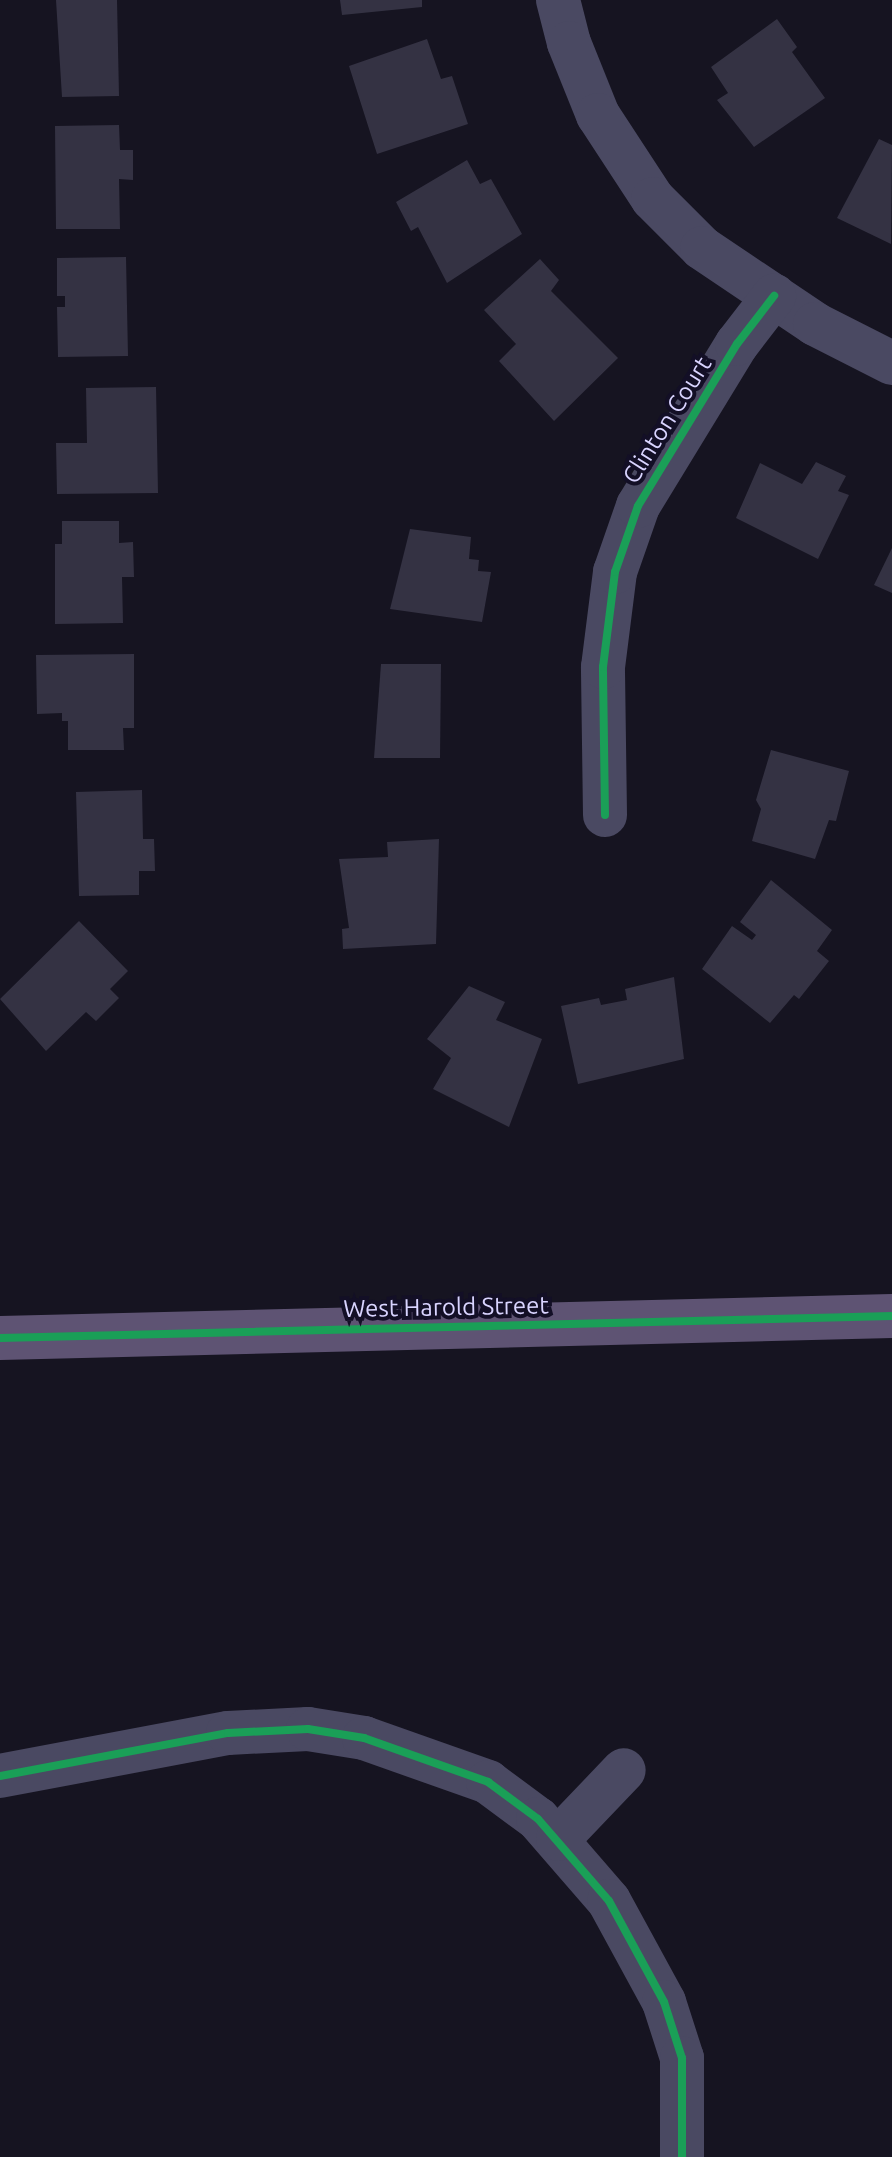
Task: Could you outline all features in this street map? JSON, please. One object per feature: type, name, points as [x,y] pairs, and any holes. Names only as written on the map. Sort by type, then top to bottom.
[{"type":"main road","name":"West Harold Street","points":[[0,1338],[892,1316]]},
{"type":"street","points":[[558,0],[569,43],[598,115],[653,199],[702,248],[815,324],[892,363]]},
{"type":"street","name":"Clinton Court","points":[[605,815],[603,667],[615,572],[638,506],[737,344],[774,296]]},
{"type":"street","points":[[0,1776],[228,1733],[308,1729],[364,1738],[488,1782],[558,1839],[609,1901],[664,2002],[682,2058],[682,2157]]},
{"type":"street","points":[[558,1839],[624,1770]]},
{"type":"building","points":[[56,0],[117,0],[119,96],[62,97]]},
{"type":"building","points":[[340,0],[422,0],[422,7],[342,15]]},
{"type":"building","points":[[777,19],[797,47],[792,52],[825,98],[754,147],[717,100],[728,93],[711,67]]},
{"type":"building","points":[[427,39],[441,79],[452,76],[468,124],[377,154],[349,66]]},
{"type":"building","points":[[119,125],[120,150],[133,150],[133,180],[119,179],[120,229],[56,229],[55,126]]},
{"type":"building","points":[[879,139],[892,145],[891,244],[837,218]]},
{"type":"building","points":[[467,160],[480,184],[491,179],[522,234],[447,283],[418,227],[411,231],[396,202]]},
{"type":"building","points":[[126,257],[128,356],[58,357],[57,307],[65,307],[65,296],[57,296],[57,258]]},
{"type":"building","points":[[540,259],[559,280],[551,291],[618,358],[554,421],[499,361],[516,344],[484,310]]},
{"type":"building","points":[[156,387],[158,493],[57,494],[56,443],[87,443],[86,388]]},
{"type":"building","points":[[816,462],[846,476],[838,491],[849,495],[818,559],[736,518],[760,463],[802,484]]},
{"type":"building","points":[[62,521],[119,521],[119,543],[133,542],[134,577],[122,577],[123,623],[55,624],[55,544],[62,544]]},
{"type":"building","points":[[410,529],[471,537],[469,559],[479,560],[478,571],[491,572],[482,622],[390,609]]},
{"type":"building","points":[[892,548],[892,593],[874,585]]},
{"type":"building","points":[[134,654],[134,728],[123,728],[124,750],[68,750],[68,721],[62,721],[62,713],[37,714],[36,655]]},
{"type":"building","points":[[381,664],[441,664],[440,758],[374,758]]},
{"type":"building","points":[[771,750],[849,771],[836,821],[829,820],[815,859],[752,841],[761,809],[756,800]]},
{"type":"building","points":[[142,790],[143,839],[154,839],[155,871],[139,871],[139,895],[79,896],[76,792]]},
{"type":"building","points":[[439,839],[436,944],[343,949],[342,929],[349,928],[339,859],[388,857],[387,842]]},
{"type":"building","points":[[771,880],[832,930],[817,951],[829,961],[799,999],[794,995],[770,1023],[702,969],[732,926],[752,940],[756,935],[740,922]]},
{"type":"building","points":[[79,921],[128,971],[110,989],[119,998],[96,1021],[86,1012],[46,1051],[0,999]]},
{"type":"building","points":[[674,977],[684,1059],[578,1084],[561,1006],[599,998],[601,1005],[627,1000],[625,989]]},
{"type":"building","points":[[469,986],[505,1002],[496,1020],[542,1039],[509,1127],[433,1089],[451,1058],[427,1039]]},
{"type":"cycle path","points":[[605,815],[603,667],[615,572],[638,506],[737,344],[774,296]]},
{"type":"cycle path","points":[[0,1338],[892,1316]]},
{"type":"cycle path","points":[[0,1776],[228,1733],[308,1729],[364,1738],[488,1782],[538,1819],[609,1901],[664,2002],[682,2058],[682,2157]]}]
